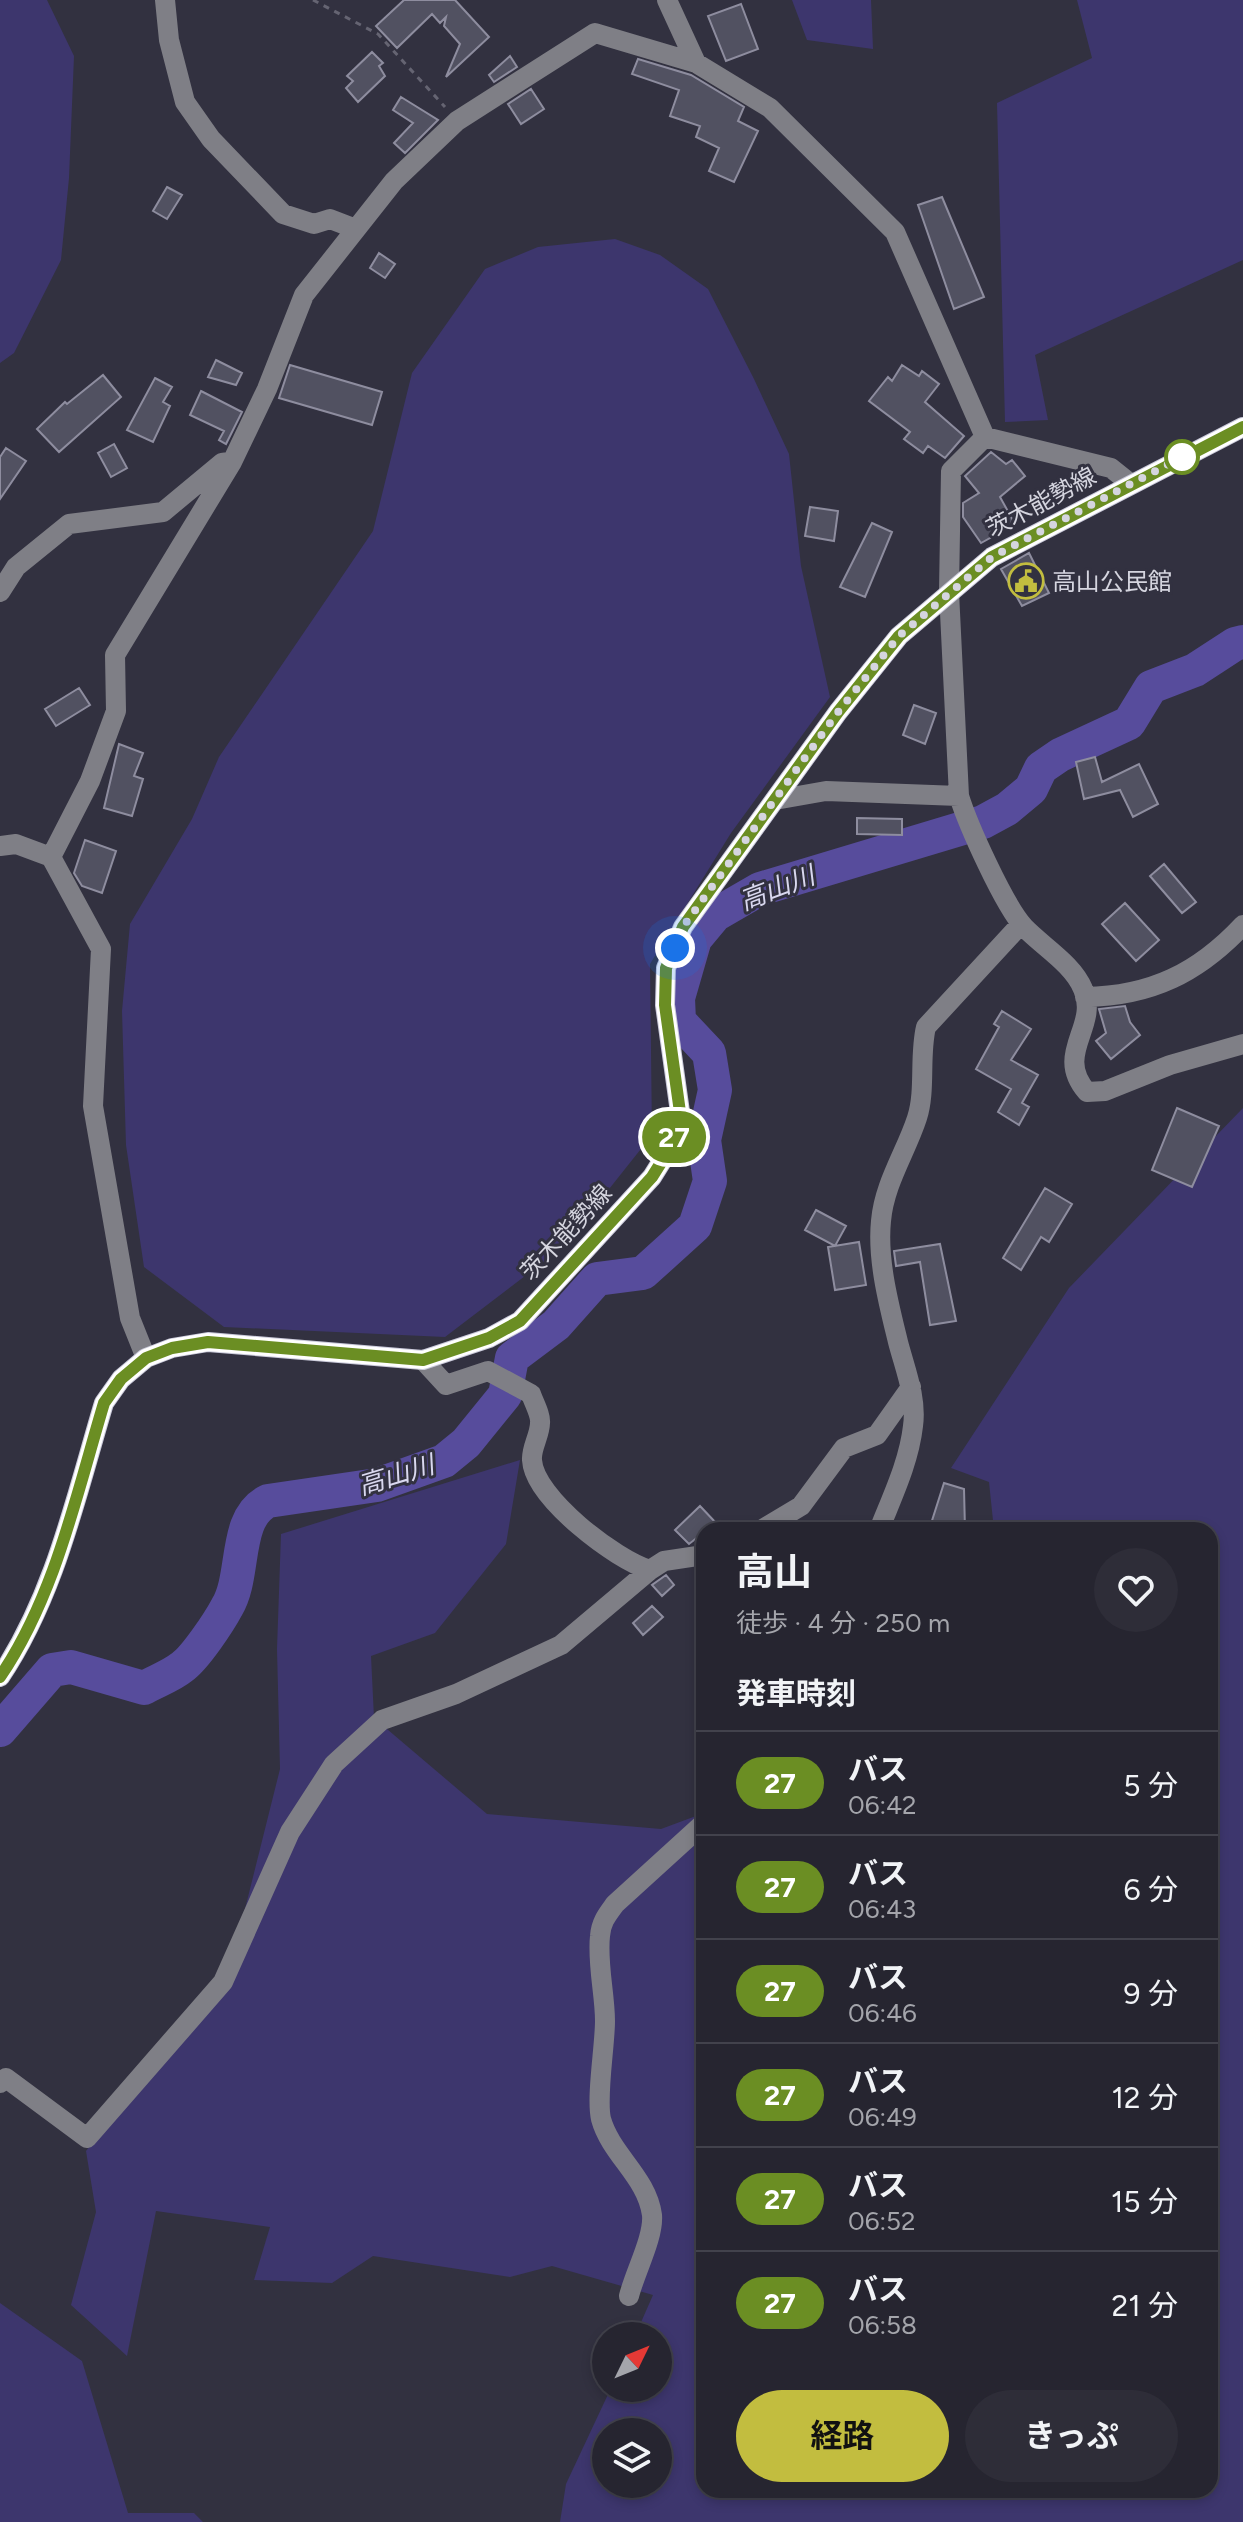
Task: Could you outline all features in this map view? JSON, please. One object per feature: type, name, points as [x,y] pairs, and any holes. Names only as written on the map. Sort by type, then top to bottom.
[{"type":"main road","name":"茨木能勢線","points":[[0,1677],[15,1654],[49,1584],[104,1403],[121,1379],[146,1358],[172,1348],[208,1342],[423,1360],[489,1338],[520,1321],[652,1177],[672,1145],[680,1112],[665,1005],[666,968],[683,927],[838,712],[899,636],[992,557],[1243,427]]},
{"type":"street","points":[[165,0],[169,40],[185,102],[211,139],[283,214],[314,224],[330,219],[356,229]]},
{"type":"street","points":[[667,0],[696,63]]},
{"type":"street","points":[[51,857],[90,781],[116,711],[115,655],[232,462],[267,389],[304,295],[394,181],[457,121],[595,33],[696,63],[770,108],[895,232],[985,437]]},
{"type":"street","points":[[985,437],[1111,468],[1131,484]]},
{"type":"street","points":[[985,437],[951,471],[949,592],[959,796],[968,824],[1021,924],[1065,965],[1083,988],[1087,1008],[1072,1062],[1076,1079],[1087,1092],[1105,1091],[1170,1065],[1243,1044]]},
{"type":"street","points":[[0,592],[16,567],[69,524],[163,512],[222,463],[232,462]]},
{"type":"street","points":[[775,800],[826,791],[959,796]]},
{"type":"street","points":[[0,846],[16,844],[51,857],[101,949],[93,1106],[130,1318],[146,1358]]},
{"type":"street","points":[[882,1522],[901,1473],[914,1425],[911,1387],[882,1256],[881,1221],[892,1177],[918,1115],[921,1049],[926,1027],[1021,924]]},
{"type":"street","points":[[1085,997],[1124,996],[1180,974],[1214,956],[1243,925]]},
{"type":"street","points":[[423,1360],[446,1385],[488,1371],[531,1394],[541,1421],[532,1460],[543,1490],[601,1544],[631,1564],[650,1570]]},
{"type":"street","points":[[774,1522],[801,1506],[844,1448],[877,1435],[911,1387]]},
{"type":"street","points":[[0,2083],[6,2078],[87,2138],[223,1982],[290,1832],[334,1764],[382,1720],[456,1694],[561,1645],[650,1570],[664,1561],[696,1556]]},
{"type":"street","points":[[629,2296],[636,2267],[651,2238],[652,2216],[643,2186],[622,2157],[601,2118],[605,2020],[600,1938],[604,1918],[615,1904],[696,1830]]},
{"type":"path","points":[[313,0],[378,34],[457,121]]},
{"type":"shaded area","points":[[0,0],[47,0],[74,56],[69,178],[61,260],[14,353],[0,363]]},
{"type":"shaded area","points":[[792,0],[871,0],[873,49],[807,40]]},
{"type":"shaded area","points":[[1077,0],[1243,0],[1243,260],[1035,355],[1048,420],[1005,422],[997,103],[1092,58]]},
{"type":"shaded area","points":[[615,239],[660,255],[708,289],[754,379],[789,454],[801,566],[830,697],[731,833],[650,964],[652,1135],[563,1247],[445,1337],[224,1327],[144,1267],[126,1145],[122,1011],[130,924],[192,819],[219,757],[373,531],[412,373],[485,269],[538,247]]},
{"type":"shaded area","points":[[1243,1108],[1243,2522],[560,2522],[566,2484],[592,2429],[592,2498],[672,2498],[672,2418],[597,2418],[604,2402],[672,2402],[672,2322],[641,2322],[653,2295],[552,2266],[510,2277],[373,2256],[332,2283],[254,2280],[270,2227],[156,2211],[127,2356],[71,2305],[96,2212],[86,2151],[231,1965],[280,1769],[277,1649],[281,1534],[520,1460],[506,1544],[435,1633],[371,1656],[374,1718],[487,1814],[661,1829],[696,1816],[696,2498],[1218,2498],[1218,1522],[993,1522],[989,1482],[951,1468],[1069,1288]]},
{"type":"shaded area","points":[[0,2303],[82,2361],[128,2513],[194,2513],[203,2522],[0,2522]]},
{"type":"building","points":[[404,0],[455,0],[489,37],[446,77],[460,44],[444,26],[446,17],[440,23],[432,14],[397,48],[376,26]]},
{"type":"building","points":[[741,4],[758,49],[726,61],[708,16]]},
{"type":"building","points":[[372,52],[383,63],[379,66],[385,76],[358,102],[346,88],[353,81],[347,76]]},
{"type":"building","points":[[510,56],[517,67],[494,82],[489,75]]},
{"type":"building","points":[[638,59],[691,75],[744,107],[738,121],[758,131],[734,182],[709,171],[719,148],[696,137],[700,126],[670,116],[679,90],[632,74]]},
{"type":"building","points":[[531,89],[544,109],[521,124],[508,104]]},
{"type":"building","points":[[401,97],[438,120],[405,153],[394,143],[413,123],[393,110]]},
{"type":"building","points":[[167,187],[182,195],[167,219],[153,211]]},
{"type":"building","points":[[942,197],[984,297],[954,309],[918,205]]},
{"type":"building","points":[[379,253],[395,264],[385,278],[370,268]]},
{"type":"building","points":[[216,360],[242,373],[236,385],[208,377]]},
{"type":"building","points":[[290,365],[382,392],[372,425],[279,398]]},
{"type":"building","points":[[902,365],[919,376],[922,371],[939,384],[925,402],[964,436],[945,458],[928,446],[923,453],[904,439],[910,432],[869,401],[888,377],[892,381]]},
{"type":"building","points":[[103,375],[121,397],[59,452],[37,429],[65,402],[67,404]]},
{"type":"building","points":[[155,378],[172,387],[163,402],[170,406],[153,442],[127,430]]},
{"type":"building","points":[[201,391],[242,412],[226,444],[219,440],[224,431],[190,415]]},
{"type":"building","points":[[114,444],[127,468],[111,477],[98,453]]},
{"type":"building","points":[[6,448],[26,461],[0,499],[0,457]]},
{"type":"building","points":[[991,452],[1006,464],[1012,460],[1025,476],[1000,497],[1015,524],[981,543],[963,517],[963,503],[979,493],[965,476]]},
{"type":"building","points":[[810,507],[838,511],[834,541],[805,536]]},
{"type":"building","points":[[872,523],[892,532],[865,597],[840,587]]},
{"type":"building","name":"高山公民館","points":[[1029,553],[1049,593],[1022,606],[1001,569]]},
{"type":"building","points":[[79,688],[90,705],[56,726],[45,709]]},
{"type":"building","points":[[914,705],[936,713],[925,744],[903,735]]},
{"type":"building","points":[[119,744],[143,753],[134,776],[143,779],[132,816],[104,808]]},
{"type":"building","points":[[1095,757],[1102,782],[1139,764],[1158,804],[1133,817],[1120,790],[1084,799],[1076,762]]},
{"type":"building","points":[[857,818],[902,819],[902,835],[857,834]]},
{"type":"building","points":[[85,840],[116,851],[102,893],[82,886],[74,873]]},
{"type":"building","points":[[1164,864],[1196,902],[1182,913],[1150,876]]},
{"type":"building","points":[[1125,903],[1159,940],[1136,961],[1102,924]]},
{"type":"building","points":[[1125,1006],[1130,1022],[1140,1035],[1111,1059],[1096,1041],[1106,1033],[1099,1009]]},
{"type":"building","points":[[1002,1011],[1031,1029],[1011,1060],[1038,1075],[1022,1103],[1029,1107],[1019,1125],[998,1112],[1011,1089],[976,1069],[999,1027],[994,1024]]},
{"type":"building","points":[[1177,1108],[1219,1126],[1192,1187],[1152,1170]]},
{"type":"building","points":[[1045,1188],[1072,1204],[1049,1242],[1041,1237],[1021,1270],[1003,1258]]},
{"type":"building","points":[[816,1210],[846,1226],[835,1246],[805,1230]]},
{"type":"building","points":[[859,1242],[866,1285],[835,1290],[828,1247]]},
{"type":"building","points":[[940,1244],[956,1321],[930,1325],[920,1262],[896,1266],[894,1251]]},
{"type":"building","points":[[944,1483],[964,1489],[965,1522],[932,1522]]},
{"type":"building","points":[[700,1506],[715,1522],[696,1522],[696,1539],[689,1544],[675,1530]]},
{"type":"building","points":[[666,1575],[674,1585],[662,1596],[652,1585]]},
{"type":"building","points":[[652,1606],[663,1617],[643,1635],[633,1623]]},
{"type":"waterway","name":"高山川","points":[[0,1730],[52,1670],[71,1667],[144,1688],[178,1670],[200,1648],[227,1607],[233,1594],[245,1534],[257,1509],[268,1501],[377,1485],[444,1461],[466,1443],[505,1395],[512,1358],[556,1325],[597,1279],[643,1273],[695,1226],[710,1181],[704,1140],[715,1090],[709,1053],[679,1021],[678,998],[695,939],[715,915],[760,889],[983,822],[1007,809],[1031,789],[1041,768],[1060,755],[1129,723],[1151,687],[1195,670],[1243,642]]},
{"type":"bus line","name":"27","points":[[0,1677],[15,1654],[49,1584],[104,1403],[121,1379],[146,1358],[172,1348],[208,1342],[423,1360],[489,1338],[520,1321],[652,1177],[672,1145],[680,1112],[665,1005],[666,968],[683,927],[838,712],[899,636],[992,557],[1243,427]]},
{"type":"place","name":"高山公民館","points":[[1026,581]]},
{"type":"route","points":[[675,948],[683,927],[838,712],[899,636],[992,557],[1182,457]]}]
